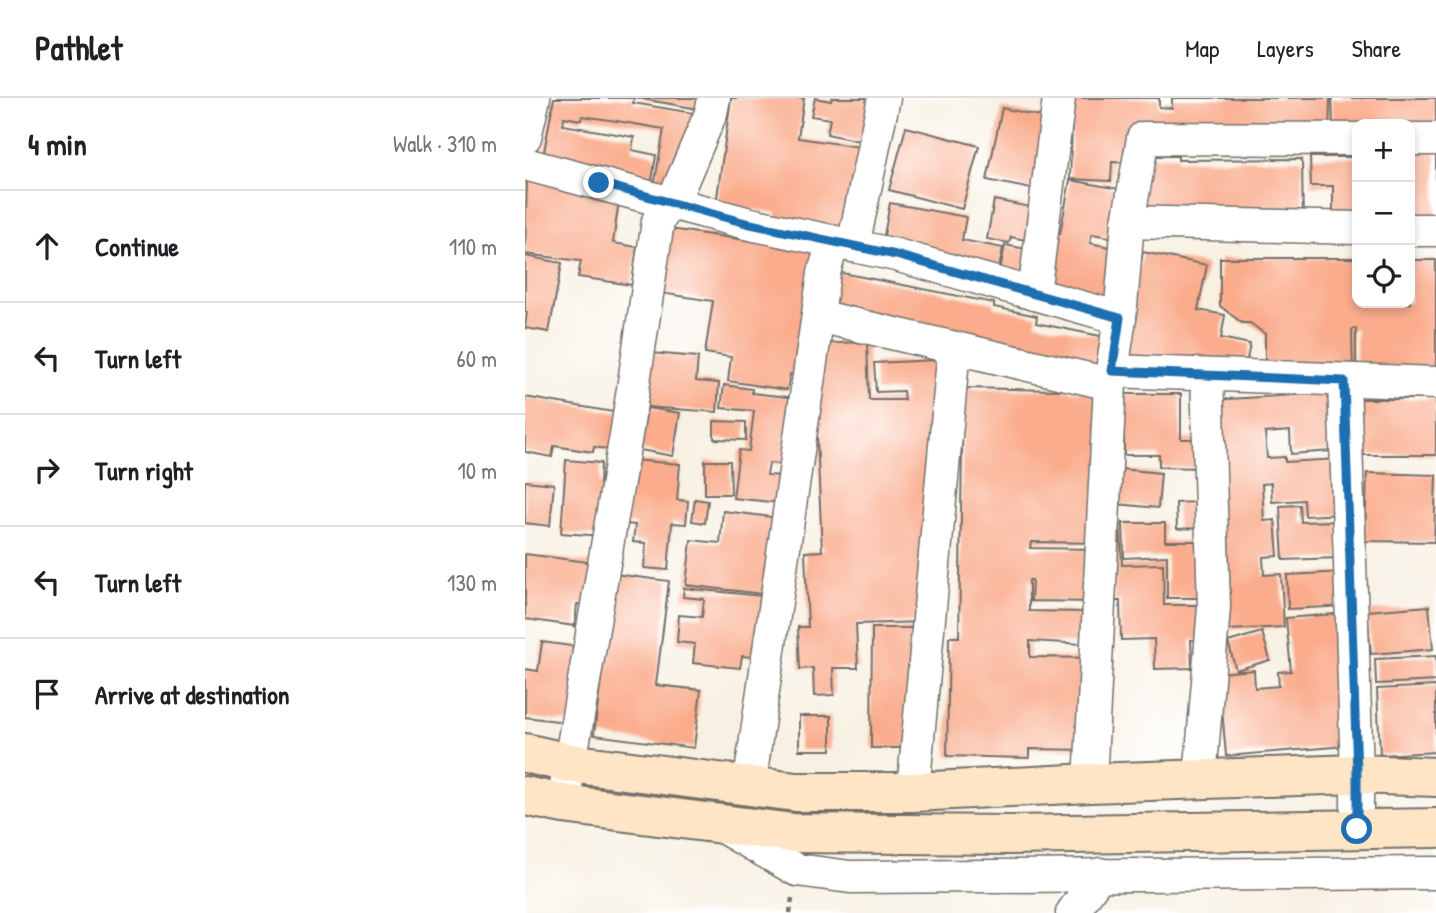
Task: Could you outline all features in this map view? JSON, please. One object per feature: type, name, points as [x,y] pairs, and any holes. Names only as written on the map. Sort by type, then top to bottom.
[{"type":"main road","points":[[525,753],[569,763],[796,792],[913,792],[1357,774],[1436,777]]},
{"type":"main road","points":[[525,796],[563,804],[793,833],[1011,835],[1436,828]]},
{"type":"street","points":[[525,137],[534,98]]},
{"type":"street","points":[[563,804],[627,429],[658,220],[678,190],[711,113],[714,98]]},
{"type":"street","points":[[749,787],[824,273],[843,244],[884,98]]},
{"type":"street","points":[[1034,294],[1059,98]]},
{"type":"street","points":[[1090,783],[1111,377],[1120,318],[1128,222],[1143,138],[1352,139]]},
{"type":"street","points":[[1415,139],[1436,139]]},
{"type":"street","points":[[525,164],[670,204],[896,255],[1120,318]]},
{"type":"street","points":[[1128,222],[1352,228]]},
{"type":"street","points":[[1415,230],[1436,230]]},
{"type":"street","points":[[818,316],[954,348],[1111,377],[1207,375],[1436,383]]},
{"type":"street","points":[[913,792],[954,348]]},
{"type":"street","points":[[1200,779],[1214,607],[1207,375]]},
{"type":"street","points":[[1344,381],[1357,829]]},
{"type":"street","points":[[720,825],[797,870],[850,877],[1436,873]]},
{"type":"street","points":[[1072,913],[1100,874]]},
{"type":"building","points":[[554,98],[634,98],[633,103],[699,114],[685,192],[654,187],[664,129],[617,121],[582,116],[581,120],[564,117],[563,125],[634,137],[632,150],[656,155],[651,187],[541,168]]},
{"type":"building","points":[[637,98],[706,98],[704,110]]},
{"type":"building","points":[[731,98],[804,98],[798,138],[873,149],[857,238],[775,226],[777,213],[716,204]]},
{"type":"building","points":[[815,98],[831,101],[832,98],[884,98],[864,142],[827,134],[830,119],[811,116]]},
{"type":"building","points":[[1073,98],[1159,98],[1159,107],[1172,108],[1172,98],[1330,98],[1329,137],[1137,129],[1136,163],[1112,162],[1111,181],[1070,179]]},
{"type":"building","points":[[1332,98],[1436,98],[1436,137],[1415,126],[1415,119],[1352,119],[1352,125],[1333,129]]},
{"type":"building","points":[[1002,108],[1062,121],[1051,193],[987,180]]},
{"type":"building","points":[[906,127],[979,146],[962,209],[889,190]]},
{"type":"building","points":[[1415,149],[1436,149],[1436,218],[1415,218]]},
{"type":"building","points":[[1143,156],[1178,156],[1178,160],[1302,159],[1303,224],[1143,227]]},
{"type":"building","points":[[1310,157],[1352,157],[1352,228],[1333,228],[1333,186],[1311,186]]},
{"type":"building","points":[[1070,180],[1130,191],[1121,239],[1092,234],[1090,243],[1119,249],[1114,308],[997,285],[1005,245],[1048,253],[1052,232],[1060,234]]},
{"type":"building","points":[[527,181],[620,193],[613,243],[637,247],[632,285],[578,277],[581,261],[525,254]]},
{"type":"building","points":[[994,200],[1050,211],[1044,244],[1011,237],[1009,243],[987,239]]},
{"type":"building","points":[[890,203],[966,217],[962,240],[1003,248],[998,273],[881,252]]},
{"type":"building","points":[[663,228],[814,250],[798,375],[790,374],[787,390],[728,381],[731,357],[705,353],[713,301],[654,292]]},
{"type":"building","points":[[1143,252],[1207,265],[1198,310],[1225,315],[1221,338],[1250,344],[1244,375],[1105,369],[819,312],[827,270],[994,303],[994,307],[1037,316],[1036,323],[1125,341]]},
{"type":"building","points":[[525,256],[562,263],[549,332],[525,328]]},
{"type":"building","points":[[1220,258],[1352,258],[1352,308],[1415,308],[1415,260],[1436,260],[1436,382],[1356,382],[1356,329],[1352,329],[1353,375],[1265,375],[1265,334],[1250,323],[1242,323],[1220,306]]},
{"type":"building","points":[[867,342],[869,400],[904,400],[903,391],[876,392],[874,363],[936,360],[942,528],[922,622],[856,624],[858,668],[833,668],[834,695],[814,696],[813,668],[800,669],[798,627],[808,627],[805,552],[822,551],[813,344]]},
{"type":"building","points":[[651,353],[698,357],[696,381],[719,383],[717,412],[647,407]]},
{"type":"building","points":[[724,385],[752,389],[752,393],[796,398],[788,465],[769,463],[767,475],[784,476],[781,503],[733,498],[739,450],[749,451],[754,411],[721,408]]},
{"type":"building","points":[[963,388],[1105,391],[1102,543],[1031,542],[1030,548],[1099,549],[1098,602],[1031,601],[1032,580],[1029,580],[1029,611],[1084,612],[1083,644],[1030,641],[1030,657],[1093,658],[1091,750],[1029,749],[1029,758],[947,756],[949,637],[959,637]]},
{"type":"building","points":[[1329,393],[1332,451],[1291,454],[1290,431],[1265,433],[1267,458],[1285,457],[1285,462],[1340,459],[1344,514],[1305,516],[1304,500],[1272,502],[1271,483],[1262,484],[1264,521],[1275,520],[1278,556],[1263,557],[1264,575],[1281,574],[1284,627],[1228,630],[1211,400]]},
{"type":"building","points":[[1124,394],[1181,394],[1181,439],[1201,439],[1201,468],[1159,467],[1159,455],[1124,455]]},
{"type":"building","points":[[525,397],[631,415],[625,452],[594,447],[593,452],[554,446],[552,457],[525,452]]},
{"type":"building","points":[[1351,399],[1436,399],[1436,455],[1352,455]]},
{"type":"building","points":[[647,408],[680,413],[673,456],[640,450]]},
{"type":"building","points":[[714,421],[746,422],[746,440],[714,439]]},
{"type":"building","points":[[566,460],[601,463],[600,484],[608,485],[604,536],[561,533]]},
{"type":"building","points":[[631,460],[680,464],[677,500],[688,501],[686,524],[672,523],[668,570],[644,568],[646,543],[633,542],[635,525],[626,524]]},
{"type":"building","points":[[705,461],[730,461],[731,494],[705,494]]},
{"type":"building","points":[[1120,469],[1161,473],[1158,508],[1117,504]]},
{"type":"building","points":[[1367,473],[1436,475],[1434,542],[1365,541]]},
{"type":"building","points":[[525,481],[554,484],[550,526],[525,523]]},
{"type":"building","points":[[695,499],[708,501],[705,523],[692,521]]},
{"type":"building","points":[[1196,502],[1197,528],[1177,529],[1176,503]]},
{"type":"building","points":[[1300,505],[1301,522],[1337,521],[1339,558],[1283,560],[1280,506]]},
{"type":"building","points":[[723,511],[780,518],[772,595],[686,585],[691,540],[720,543]]},
{"type":"building","points":[[1112,520],[1120,520],[1122,565],[1163,564],[1164,605],[1200,605],[1202,640],[1191,640],[1192,668],[1155,669],[1154,639],[1121,640],[1120,601],[1114,601]]},
{"type":"building","points":[[1123,523],[1165,523],[1165,541],[1205,541],[1206,598],[1167,598],[1167,556],[1124,558]]},
{"type":"building","points":[[525,554],[596,563],[591,605],[577,604],[575,626],[525,619]]},
{"type":"building","points":[[1345,572],[1347,606],[1288,609],[1287,575]]},
{"type":"building","points":[[614,574],[669,581],[656,685],[701,690],[694,748],[594,735]]},
{"type":"building","points":[[684,588],[771,597],[765,658],[742,656],[740,668],[693,663],[695,644],[677,642],[679,615],[702,617],[704,599],[683,597]]},
{"type":"building","points":[[1429,606],[1433,649],[1371,654],[1367,611]]},
{"type":"building","points":[[1347,613],[1358,745],[1226,756],[1219,673],[1254,670],[1255,688],[1279,686],[1278,672],[1291,671],[1286,618]]},
{"type":"building","points":[[872,628],[912,628],[911,748],[871,748]]},
{"type":"building","points":[[1262,632],[1270,660],[1236,670],[1228,642]]},
{"type":"building","points":[[542,642],[586,648],[574,723],[525,717],[525,669],[538,671]]},
{"type":"building","points":[[1436,656],[1436,681],[1376,684],[1375,659]]},
{"type":"building","points":[[1436,686],[1436,752],[1380,755],[1377,689]]},
{"type":"building","points":[[799,716],[831,716],[831,750],[799,750]]},
{"type":"route","points":[[599,183],[746,223],[896,255],[1120,318],[1112,371],[1344,381],[1357,829]]}]
